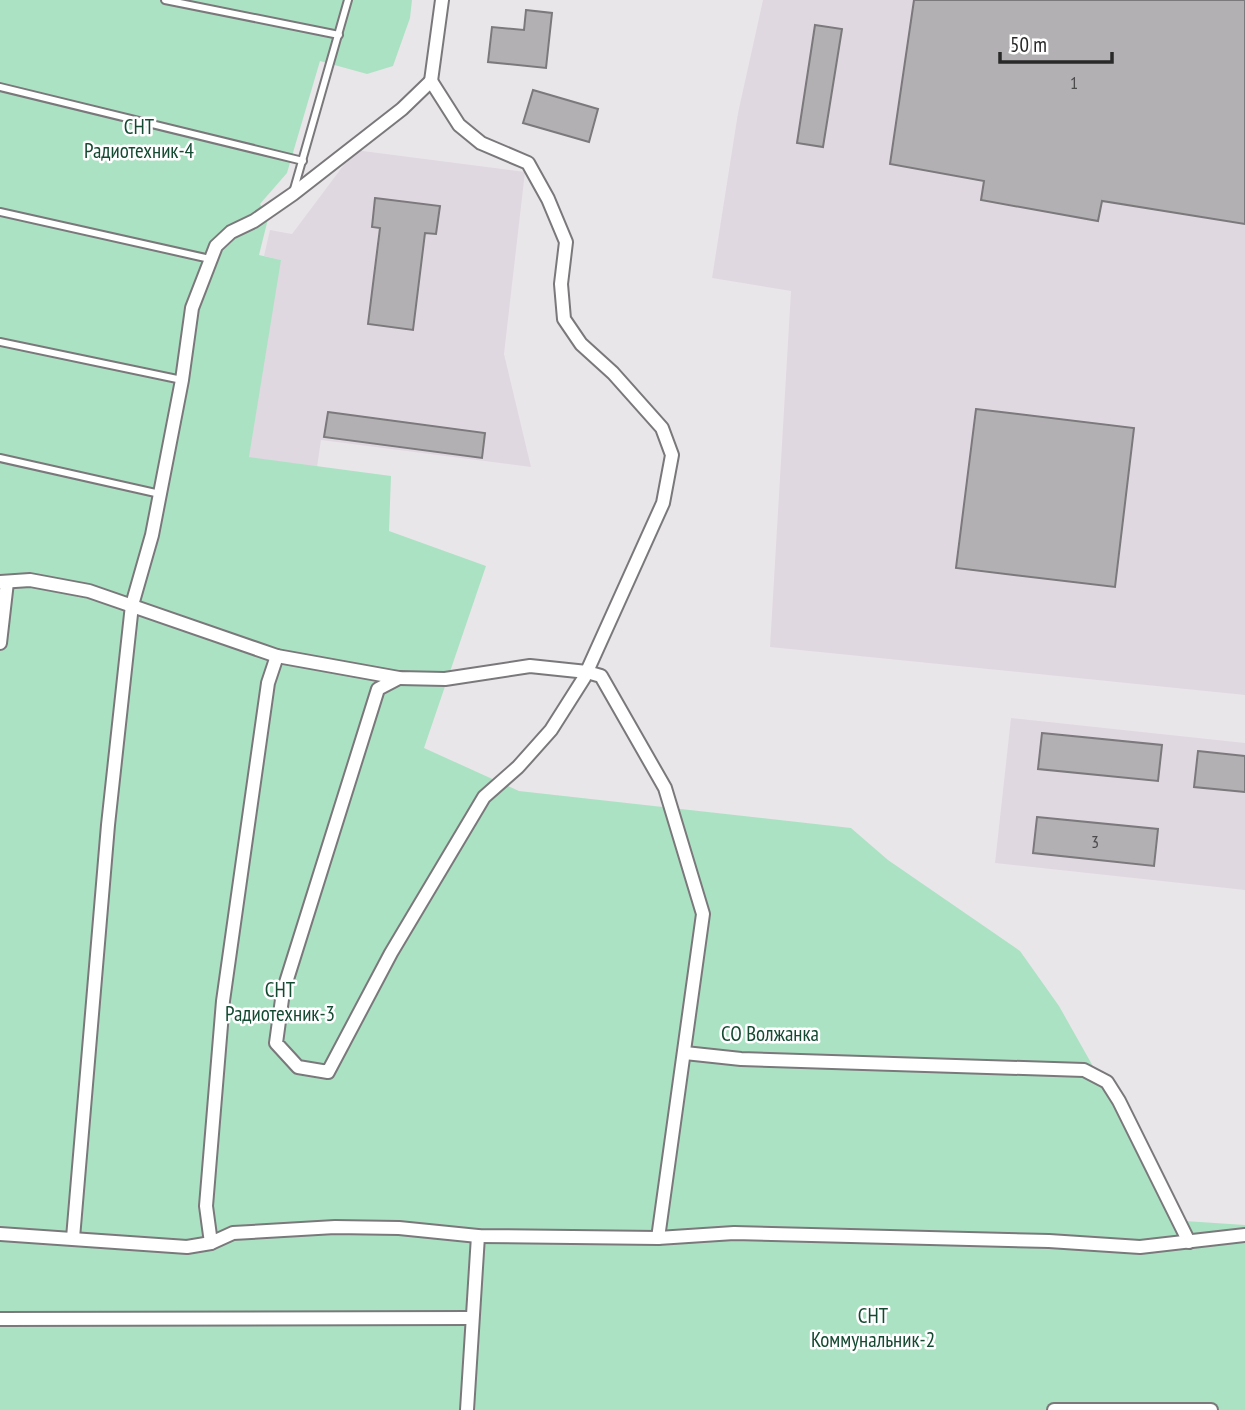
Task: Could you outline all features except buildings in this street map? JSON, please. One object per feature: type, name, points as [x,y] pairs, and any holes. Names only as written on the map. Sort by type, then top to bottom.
[{"type":"street","points":[[73,1238],[107,838],[132,605],[160,494],[182,380],[192,308],[216,246],[231,232],[254,221],[293,194],[402,109],[431,81],[442,0]]},
{"type":"street","points":[[399,678],[378,690],[283,992],[276,1043],[298,1067],[328,1072],[391,953],[484,797],[518,767],[551,730],[587,672],[663,503],[673,455],[662,428],[614,373],[581,344],[564,320],[561,284],[566,242],[548,199],[528,163],[481,143],[459,125],[431,81]]},
{"type":"street","points":[[0,643],[3,582],[30,580],[89,591],[277,656],[399,678],[446,679],[530,666],[587,672],[600,676],[664,788],[703,914],[657,1238]]},
{"type":"street","points":[[211,1243],[206,1206],[223,1001],[268,683],[277,656]]},
{"type":"street","points":[[685,1053],[741,1059],[1084,1070],[1107,1082],[1119,1101],[1189,1242]]},
{"type":"street","points":[[0,1234],[187,1247],[211,1243],[233,1233],[335,1227],[399,1228],[478,1236],[657,1238],[734,1233],[1139,1247],[1245,1235]]},
{"type":"street","points":[[467,1410],[478,1236]]},
{"type":"street","points":[[0,1319],[472,1318]]},
{"type":"street","points":[[1054,1410],[1211,1410]]},
{"type":"lane","points":[[165,0],[339,36]]},
{"type":"lane","points":[[293,194],[348,0]]},
{"type":"lane","points":[[0,87],[303,160]]},
{"type":"lane","points":[[0,212],[211,260]]},
{"type":"lane","points":[[0,342],[182,380]]},
{"type":"lane","points":[[0,458],[160,494]]},
{"type":"shaded area","points":[[763,0],[1245,0],[1245,695],[770,647],[791,291],[712,278],[738,113]]},
{"type":"shaded area","points":[[355,150],[525,172],[504,354],[531,467],[321,440],[310,515],[241,505],[280,260],[264,256],[270,230],[292,234]]},
{"type":"shaded area","points":[[1011,718],[1245,743],[1245,890],[995,863]]},
{"type":"green space","points":[[0,0],[412,0],[410,18],[393,66],[367,74],[320,61],[287,173],[260,204],[268,219],[259,255],[281,260],[249,457],[391,476],[389,531],[486,566],[424,748],[519,791],[851,828],[888,860],[1020,951],[1059,1006],[1134,1139],[1170,1220],[1245,1225],[1245,1410],[0,1410]]},
{"type":"park label","name":"СНТ Радиотехник-4","points":[[139,138]]},
{"type":"park label","name":"СНТ Радиотехник-3","points":[[280,1001]]},
{"type":"park label","name":"СО Волжанка","points":[[770,1033]]},
{"type":"park label","name":"СНТ Коммунальник-2","points":[[873,1327]]}]
